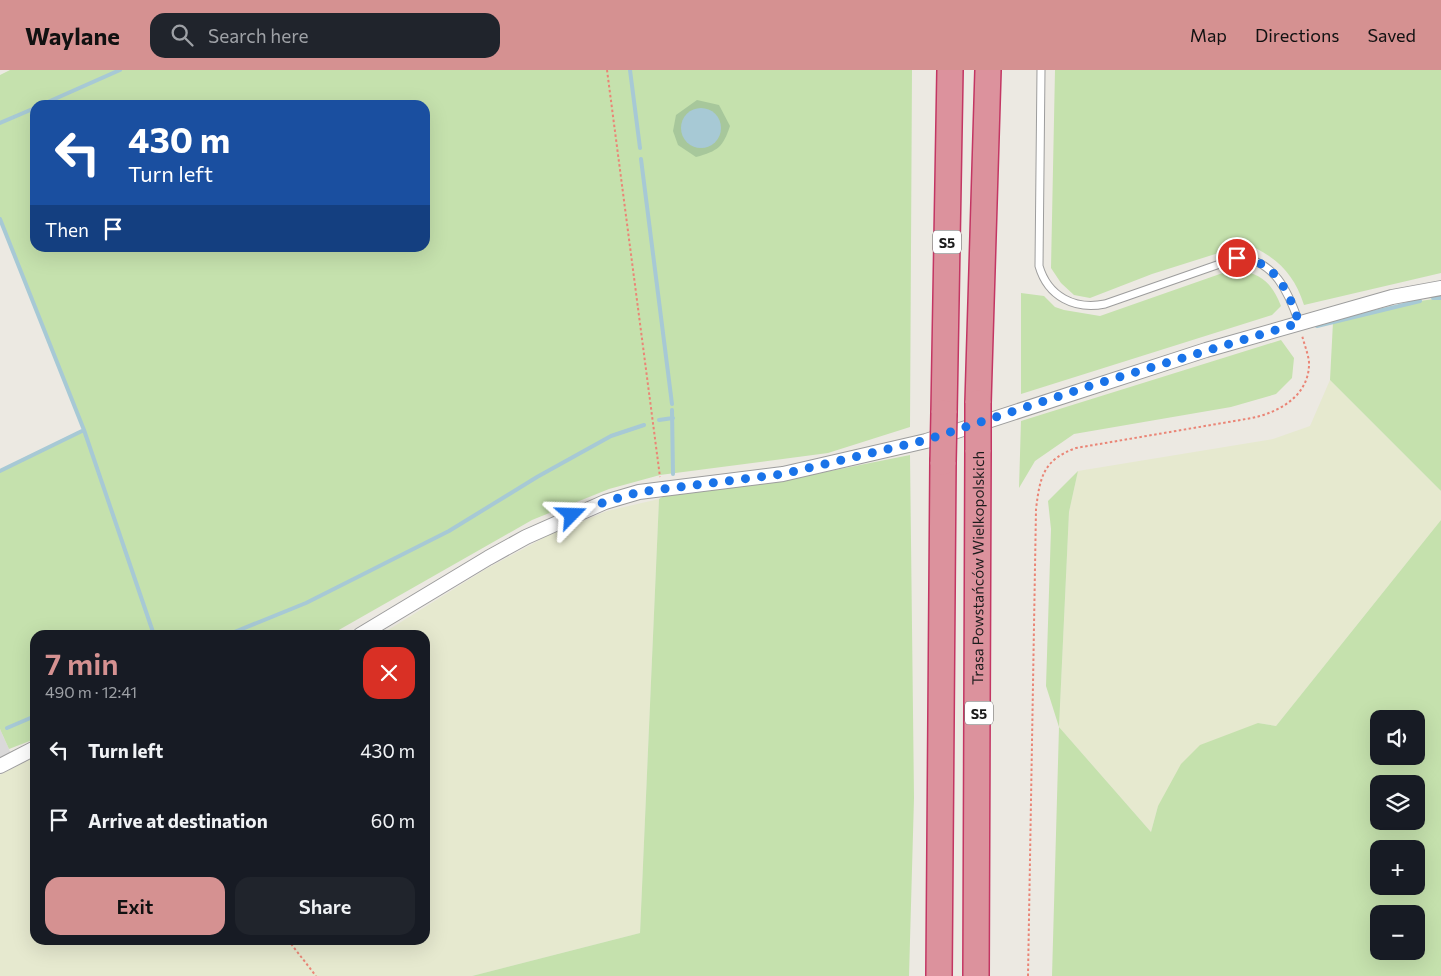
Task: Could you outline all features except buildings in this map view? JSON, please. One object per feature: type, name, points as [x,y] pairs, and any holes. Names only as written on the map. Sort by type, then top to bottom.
[{"type":"highway","name":"S5","points":[[939,976],[943,462],[950,70]]},
{"type":"highway","name":"Trasa Powstańców Wielkopolskich","points":[[976,976],[978,403],[988,70]]},
{"type":"street","points":[[368,630],[488,558],[533,534],[605,502],[662,489],[740,481],[783,474],[926,440],[1096,384],[1299,323],[1392,297],[1441,288]]},
{"type":"street","points":[[0,766],[30,751]]},
{"type":"lane","points":[[1041,70],[1040,266],[1043,277],[1059,296],[1069,302],[1090,307],[1132,295],[1237,258],[1245,258],[1262,263],[1277,277],[1289,294],[1299,323]]},
{"type":"path","points":[[607,70],[662,489]]},
{"type":"path","points":[[1028,976],[1036,509],[1039,482],[1044,471],[1058,457],[1076,448],[1252,418],[1278,410],[1302,390],[1308,370],[1309,360],[1299,323]]},
{"type":"path","points":[[292,945],[316,976]]},
{"type":"shaded area","points":[[0,729],[13,758],[0,766]]},
{"type":"green space","points":[[10,70],[912,70],[910,427],[828,453],[660,475],[609,489],[532,520],[339,630],[30,630],[30,741],[9,749],[0,729],[0,471],[84,430],[0,219],[0,75]]},
{"type":"green space","points":[[1055,70],[1441,70],[1441,273],[1304,305],[1295,284],[1283,267],[1247,244],[1152,274],[1090,298],[1074,295],[1061,283],[1051,268]]},
{"type":"green space","points":[[697,100],[719,105],[730,126],[725,139],[719,147],[710,153],[696,157],[678,145],[673,131],[676,115]]},
{"type":"green space","points":[[1237,268],[1259,277],[1269,285],[1281,306],[1272,315],[1021,394],[1021,293],[1044,296],[1055,307],[1064,310],[1100,316]]},
{"type":"green space","points":[[1441,298],[1441,491],[1330,380],[1333,322],[1420,301]]},
{"type":"green space","points":[[1281,340],[1294,358],[1292,378],[1276,394],[1231,407],[1074,434],[1035,461],[1019,488],[1021,421]]},
{"type":"green space","points":[[1330,380],[1441,491],[1441,520],[1276,726],[1258,723],[1158,806],[1151,832],[1059,727],[1069,512],[1078,471],[1273,439],[1310,426]]},
{"type":"green space","points":[[910,455],[914,798],[909,976],[472,976],[640,933],[659,499],[667,494],[775,482]]},
{"type":"green space","points":[[1078,471],[1069,512],[1059,727],[1046,686],[1051,529],[1048,501]]},
{"type":"green space","points":[[659,499],[640,933],[472,976],[0,976],[0,775],[30,760],[30,945],[430,945],[430,630],[388,630],[486,569],[549,535],[607,511]]},
{"type":"green space","points":[[1441,520],[1441,976],[1052,976],[1059,727],[1151,832],[1158,806],[1181,764],[1200,745],[1258,723],[1276,726]]},
{"type":"water","points":[[705,108],[712,111],[718,117],[721,128],[720,136],[712,145],[705,148],[697,148],[690,145],[682,136],[681,124],[684,117],[693,109]]},
{"type":"waterway","points":[[52,100],[120,70]]},
{"type":"waterway","points":[[630,70],[640,148]]},
{"type":"waterway","points":[[0,123],[30,110]]},
{"type":"waterway","points":[[641,159],[672,404]]},
{"type":"waterway","points":[[0,219],[84,430],[0,471]]},
{"type":"waterway","points":[[1433,298],[1441,298]]},
{"type":"waterway","points":[[1317,326],[1420,301]]},
{"type":"waterway","points":[[672,410],[673,474]]},
{"type":"waterway","points":[[659,420],[673,418]]},
{"type":"waterway","points":[[239,630],[306,603],[449,531],[537,477],[611,436],[644,425]]},
{"type":"waterway","points":[[84,430],[152,630]]},
{"type":"waterway","points":[[7,728],[30,718]]},
{"type":"route","points":[[572,515],[605,502],[639,492],[740,481],[783,474],[926,440],[1059,398],[1096,384],[1299,323],[1289,294],[1270,269],[1262,263],[1245,258],[1237,258]]}]
